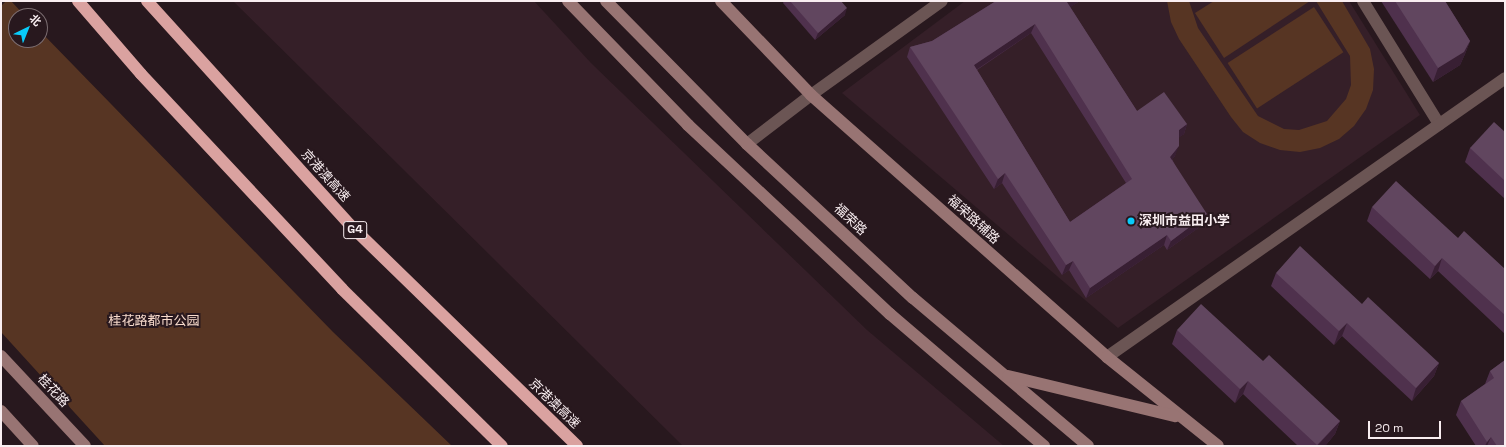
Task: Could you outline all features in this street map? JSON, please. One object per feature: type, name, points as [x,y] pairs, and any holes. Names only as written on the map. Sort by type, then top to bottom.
[{"type":"highway","points":[[78,1],[146,80],[342,289],[502,446]]},
{"type":"highway","name":"京港澳高速","points":[[147,1],[349,224],[577,446]]},
{"type":"main road","points":[[568,1],[700,136],[890,314],[1044,446]]},
{"type":"main road","name":"福荣路","points":[[606,1],[747,144],[913,298],[1088,446]]},
{"type":"main road","name":"福荣路辅路","points":[[721,1],[811,95],[1107,357],[1178,417],[1218,446]]},
{"type":"main road","name":"桂花路","points":[[1,356],[85,446]]},
{"type":"main road","points":[[1004,375],[1080,395],[1178,417]]},
{"type":"main road","points":[[1,411],[33,446]]},
{"type":"street","points":[[747,144],[811,95],[942,1]]},
{"type":"street","points":[[1363,1],[1439,124]]},
{"type":"street","points":[[1107,357],[1505,78]]},
{"type":"shaded area","points":[[233,1],[534,1],[591,63],[867,330],[1004,446],[683,446]]},
{"type":"shaded area","name":"深圳市益田小学","points":[[965,1],[1349,1],[1420,115],[1118,328],[842,93]]},
{"type":"green space","name":"桂花路都市公园","points":[[6,1],[11,1],[18,8],[8,8],[8,48],[48,48],[48,39],[333,332],[452,446],[105,446],[1,332],[1,6]]},
{"type":"green space","points":[[1167,1],[1189,1],[1198,28],[1258,116],[1284,129],[1299,130],[1327,121],[1346,99],[1351,85],[1350,56],[1316,1],[1342,1],[1370,49],[1374,69],[1373,90],[1366,109],[1354,126],[1339,139],[1320,148],[1300,152],[1280,150],[1260,143],[1243,132],[1231,117],[1179,39],[1171,22]]},
{"type":"green space","points":[[1214,1],[1310,1],[1224,58],[1195,13]]},
{"type":"green space","points":[[1314,7],[1343,52],[1257,108],[1228,63]]},
{"type":"building","points":[[790,1],[841,1],[847,8],[818,33]]},
{"type":"building","points":[[996,1],[1068,1],[1067,2],[1137,111],[1164,92],[1187,124],[1179,130],[1179,146],[1170,157],[1207,214],[1171,241],[1167,235],[1090,288],[1073,261],[1066,265],[1005,173],[998,179],[910,47],[932,41]],"holes":[[[1035,24],[1132,179],[1070,222],[974,65]]]},
{"type":"building","points":[[1395,1],[1445,1],[1470,41],[1464,52],[1438,68]]},
{"type":"building","points":[[1494,122],[1505,132],[1505,181],[1470,148]]},
{"type":"building","points":[[1396,181],[1458,238],[1464,231],[1505,269],[1505,315],[1442,258],[1435,266],[1372,207]]},
{"type":"building","points":[[1300,246],[1362,304],[1368,297],[1439,363],[1416,388],[1347,323],[1339,331],[1276,273]]},
{"type":"building","points":[[1201,304],[1263,361],[1269,355],[1340,421],[1317,445],[1248,381],[1240,389],[1177,330]]},
{"type":"building","points":[[1505,360],[1505,446],[1497,446],[1491,437],[1487,442],[1461,401],[1494,378],[1490,371]]},
{"type":"place","name":"深圳市益田小学","points":[[1131,221]]}]
